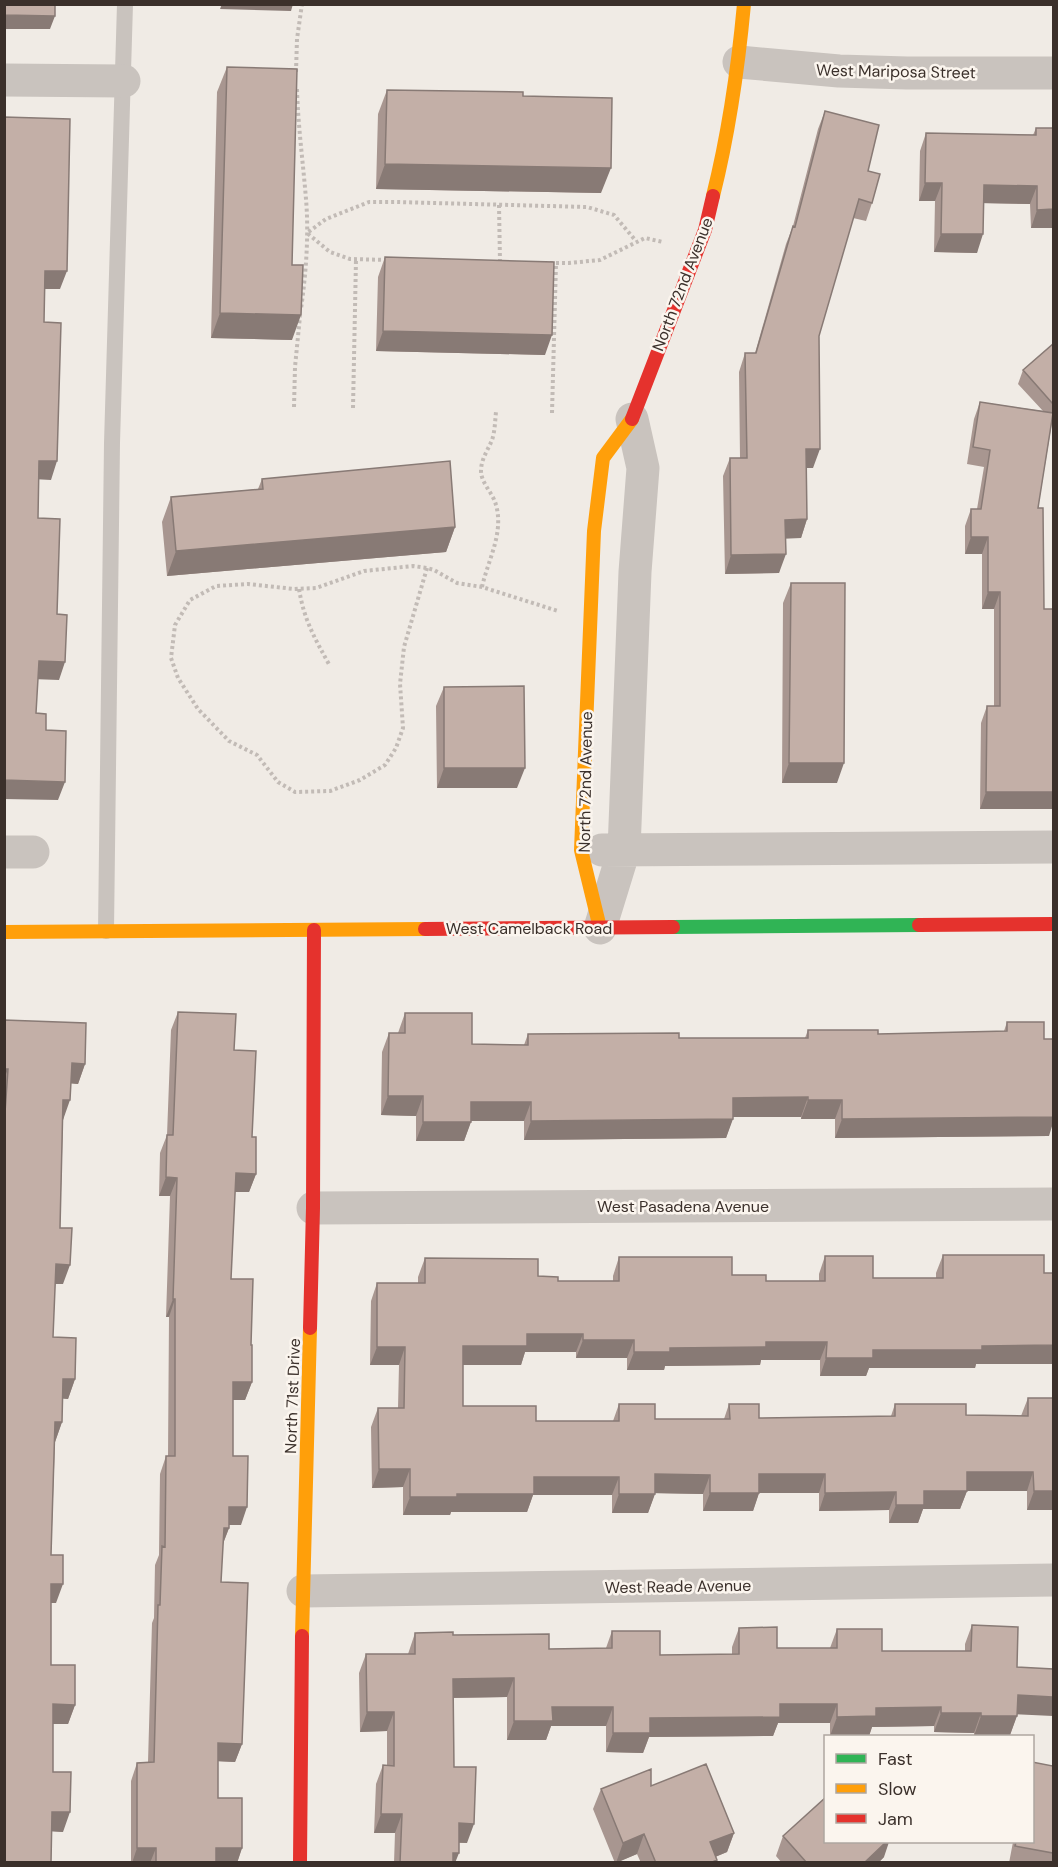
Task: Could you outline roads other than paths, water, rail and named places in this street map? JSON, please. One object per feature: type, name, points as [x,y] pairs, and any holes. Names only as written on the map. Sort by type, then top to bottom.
[{"type":"street","name":"North 72nd Avenue","points":[[600,928],[581,850],[594,531],[603,458],[632,419],[705,230],[727,141],[739,62],[744,4]]},
{"type":"street","name":"West Mariposa Street","points":[[739,62],[839,71],[896,73],[1053,73]]},
{"type":"street","points":[[4,80],[124,81]]},
{"type":"street","points":[[600,928],[624,850],[635,572],[643,468],[632,419]]},
{"type":"street","points":[[588,671],[632,673]]},
{"type":"street","points":[[581,850],[1053,847]]},
{"type":"street","name":"West Camelback Road","points":[[4,932],[1053,924]]},
{"type":"street","name":"North 71st Drive","points":[[300,1863],[303,1591],[313,1208],[314,930]]},
{"type":"street","name":"West Pasadena Avenue","points":[[313,1208],[1053,1204]]},
{"type":"street","name":"West Reade Avenue","points":[[303,1591],[1053,1581]]},
{"type":"lane","points":[[106,931],[112,443],[125,4]]}]
